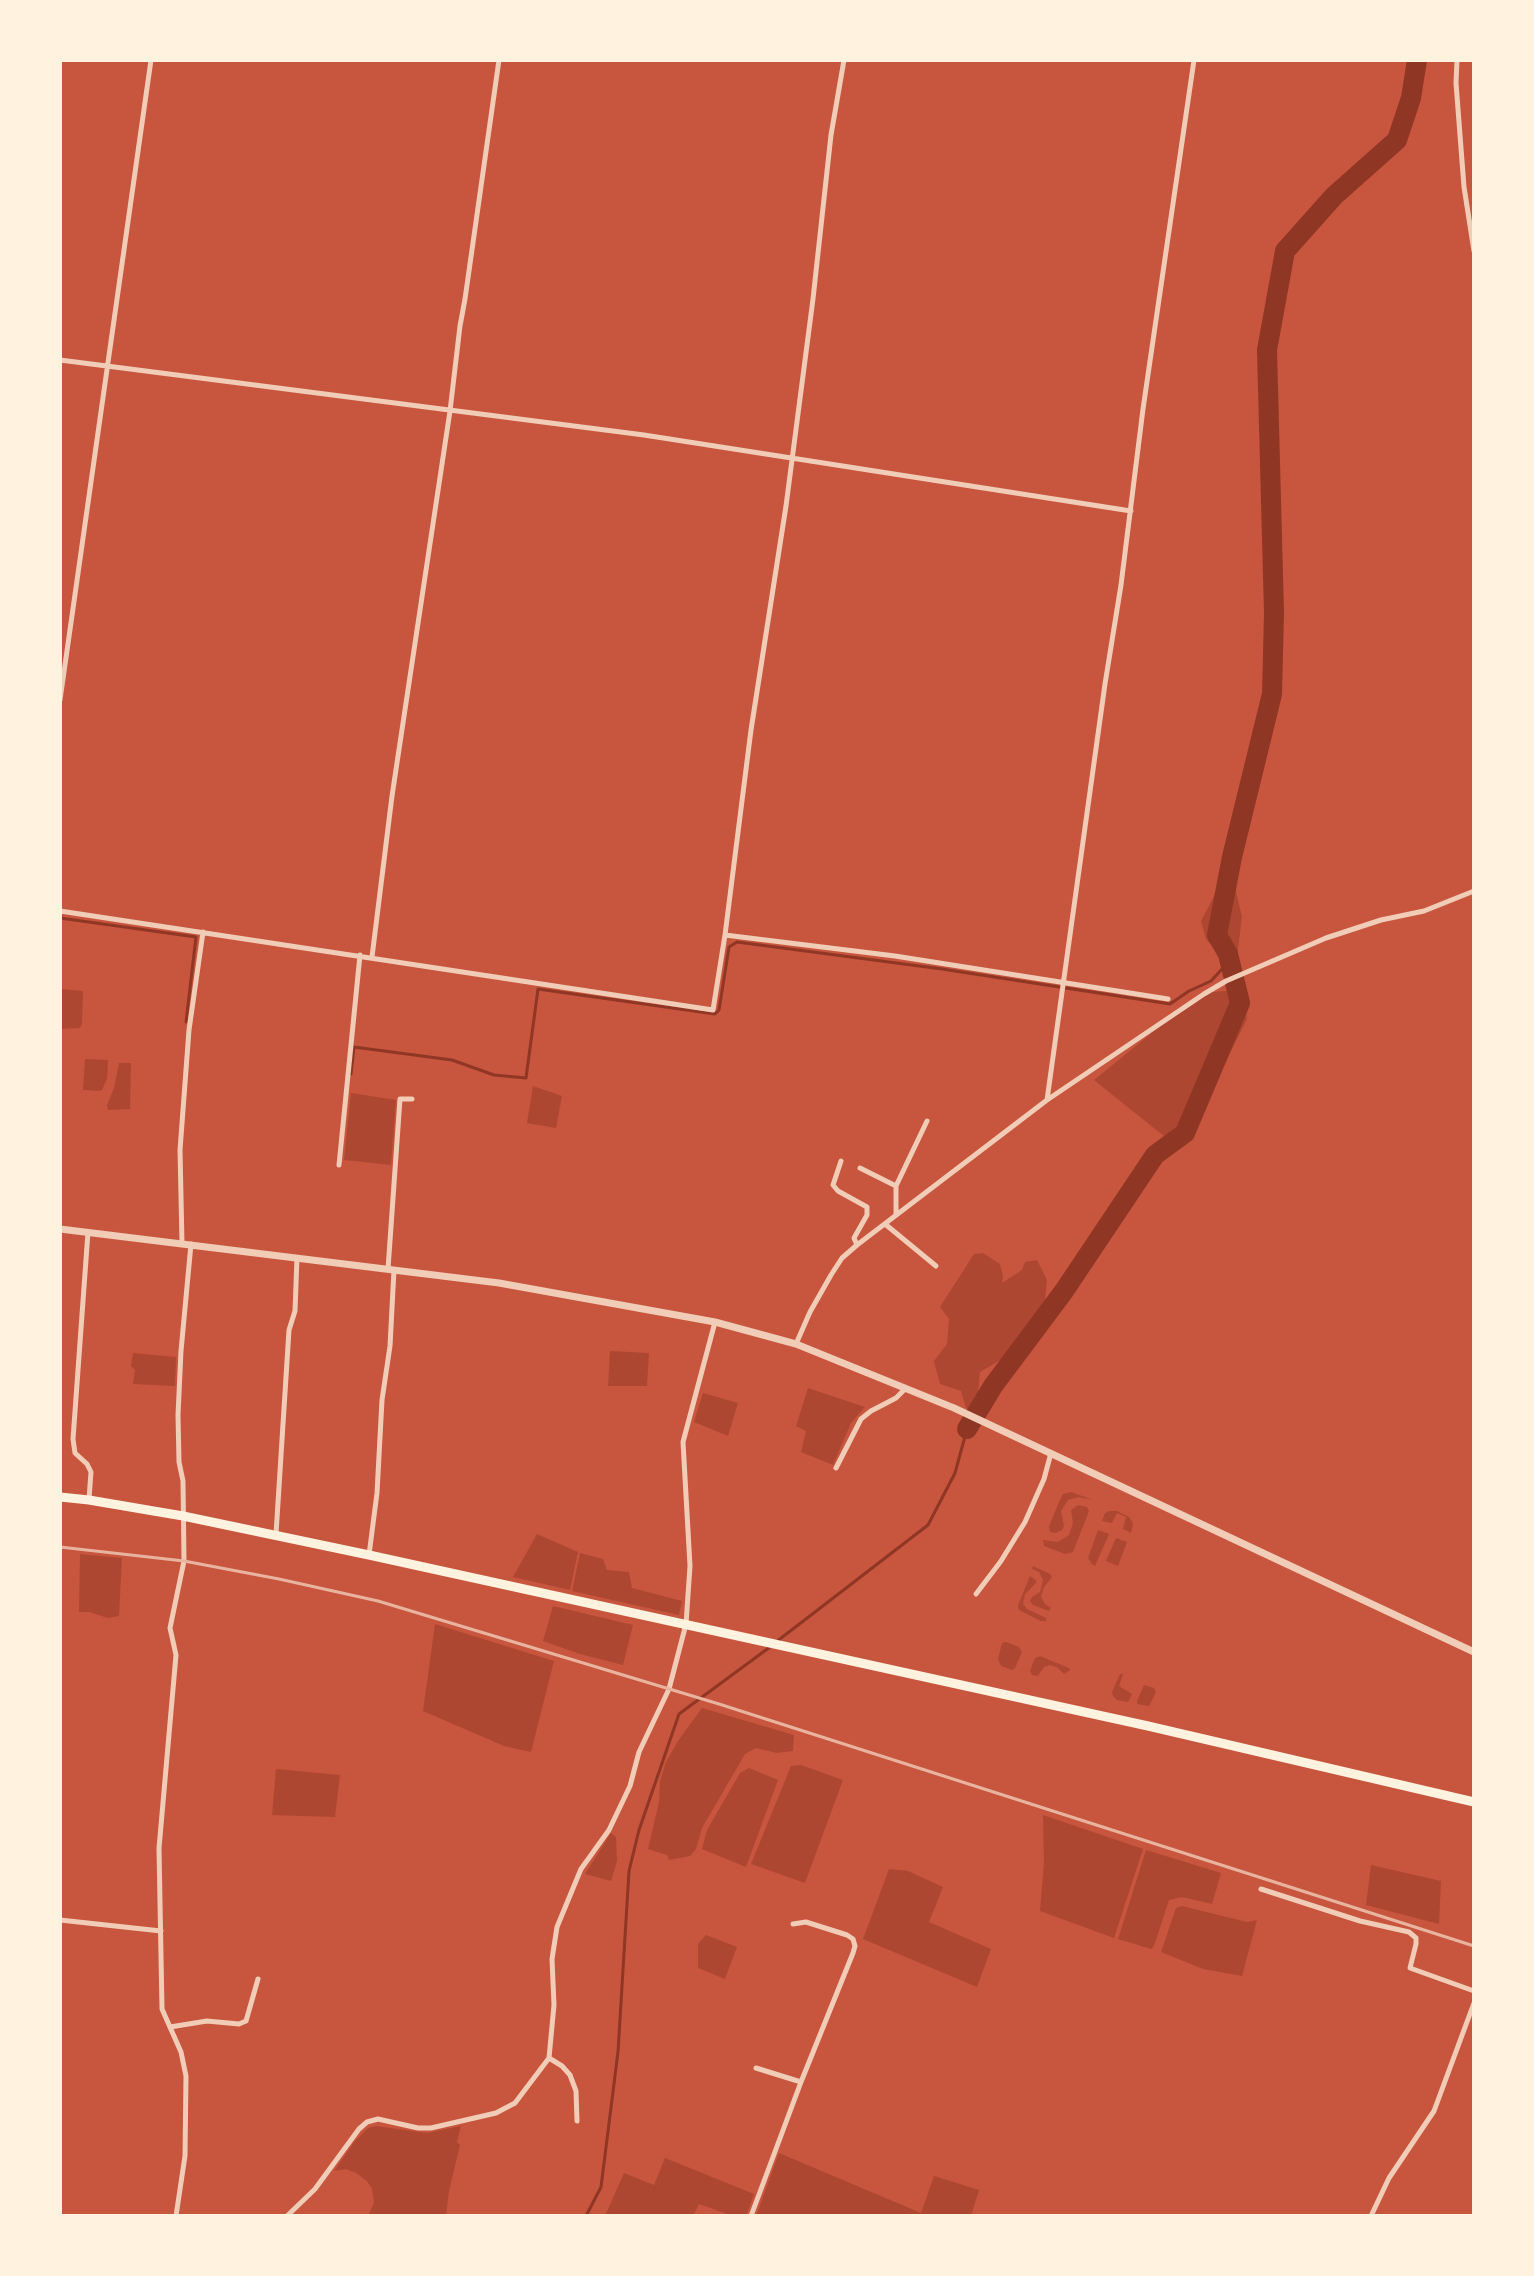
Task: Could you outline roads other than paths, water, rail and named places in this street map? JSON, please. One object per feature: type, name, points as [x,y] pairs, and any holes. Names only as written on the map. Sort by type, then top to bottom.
[{"type":"highway","points":[[60,1497],[183,1516],[369,1555],[1148,1726],[1474,1802]]},
{"type":"street","points":[[60,700],[151,60]]},
{"type":"street","points":[[372,957],[392,796],[499,60]]},
{"type":"street","points":[[60,911],[713,1010],[792,459],[831,135],[844,60]]},
{"type":"street","points":[[1047,1100],[1194,60]]},
{"type":"street","points":[[1457,60],[1464,187],[1474,251]]},
{"type":"street","points":[[60,360],[644,435],[1131,511]]},
{"type":"street","points":[[796,1344],[842,1258],[1047,1100],[1226,981],[1345,931],[1424,911],[1474,891]]},
{"type":"street","points":[[182,1243],[180,1150],[189,1030],[203,932]]},
{"type":"street","points":[[725,935],[895,956],[1168,999]]},
{"type":"street","points":[[339,1165],[360,955]]},
{"type":"street","points":[[369,1555],[377,1493],[382,1400],[390,1346],[400,1099],[412,1099]]},
{"type":"street","points":[[896,1216],[896,1186],[927,1121]]},
{"type":"street","points":[[841,1161],[833,1185],[867,1207],[867,1215],[854,1238],[857,1245]]},
{"type":"street","points":[[860,1168],[896,1186]]},
{"type":"street","points":[[885,1224],[936,1266]]},
{"type":"street","points":[[60,1229],[499,1283],[715,1322],[796,1344],[954,1408],[1474,1652]]},
{"type":"street","points":[[88,1232],[73,1449],[91,1472],[89,1500]]},
{"type":"street","points":[[176,2216],[185,2156],[186,2076],[181,2052],[162,2009],[159,1848],[176,1655],[170,1628],[184,1561],[178,1415],[191,1244]]},
{"type":"street","points":[[276,1535],[289,1330],[295,1311],[297,1258]]},
{"type":"street","points":[[287,2216],[315,2189],[367,2122],[378,2119],[431,2128],[496,2113],[515,2103],[549,2058],[554,2005],[552,1959],[557,1927],[581,1869],[609,1830],[630,1786],[639,1752],[669,1689],[686,1624],[690,1566],[683,1442],[715,1322]]},
{"type":"street","points":[[836,1468],[861,1419],[896,1398],[906,1388]]},
{"type":"street","points":[[976,1594],[1025,1522],[1044,1479],[1051,1453]]},
{"type":"street","points":[[1261,1889],[1360,1921],[1409,1932],[1416,1938],[1410,1968],[1474,1991]]},
{"type":"street","points":[[60,1920],[161,1931]]},
{"type":"street","points":[[751,2216],[855,1946],[853,1939],[847,1935],[806,1922],[793,1924]]},
{"type":"street","points":[[170,2027],[207,2021],[239,2024],[246,2021],[258,1979]]},
{"type":"street","points":[[1371,2216],[1389,2178],[1434,2111],[1474,2003]]},
{"type":"street","points":[[549,2058],[570,2075],[576,2091],[577,2121]]},
{"type":"street","points":[[756,2068],[801,2082]]},
{"type":"waterway","points":[[967,1429],[993,1386],[1064,1291],[1155,1155],[1185,1133],[1240,1003],[1228,954],[1217,935],[1232,857],[1272,694],[1274,613],[1267,350],[1285,251],[1334,196],[1397,140],[1411,98],[1417,60]]},
{"type":"waterway","points":[[60,918],[196,937],[186,1022]]},
{"type":"waterway","points":[[351,1074],[354,1047],[452,1060],[494,1075],[526,1078],[538,989],[715,1014],[719,1010],[729,947],[737,942],[1170,1004],[1211,981],[1222,969]]},
{"type":"waterway","points":[[776,1642],[928,1525],[955,1473],[967,1429]]},
{"type":"waterway","points":[[586,2216],[601,2187],[618,2052],[629,1871],[639,1830],[679,1714],[770,1647]]},
{"type":"railway","points":[[60,1547],[184,1561],[378,1601],[719,1704],[1474,1946]]}]
